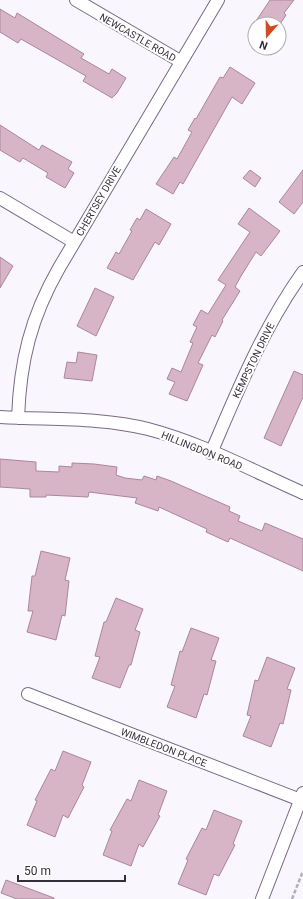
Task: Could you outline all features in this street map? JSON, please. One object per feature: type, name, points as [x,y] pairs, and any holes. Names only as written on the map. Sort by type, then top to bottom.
[{"type":"street","name":"NEWCASTLE ROAD","points":[[76,0],[180,62]]},
{"type":"street","name":"CHERTSEY DRIVE","points":[[18,418],[21,372],[29,335],[45,294],[74,242],[218,0]]},
{"type":"street","points":[[0,198],[74,242]]},
{"type":"street","name":"KEMPSTON DRIVE","points":[[211,453],[258,347],[282,303],[303,272]]},
{"type":"street","name":"HILLINGDON ROAD","points":[[0,417],[103,422],[134,426],[170,436],[303,493]]},
{"type":"street","name":"WIMBLEDON PLACE","points":[[28,694],[302,798]]},
{"type":"street","points":[[262,899],[302,798]]},
{"type":"path","points":[[292,899],[303,871]]},
{"type":"building","points":[[270,0],[294,0],[284,13],[285,16],[259,16]]},
{"type":"building","points":[[0,9],[15,18],[17,13],[84,54],[81,58],[109,74],[112,69],[126,78],[117,93],[112,98],[83,81],[86,76],[21,39],[18,43],[0,32]]},
{"type":"building","points":[[230,67],[255,83],[242,104],[232,97],[183,184],[180,182],[173,194],[156,184],[174,157],[177,159],[192,132],[188,130],[220,77],[223,78]]},
{"type":"building","points":[[0,125],[39,150],[42,145],[72,162],[68,169],[74,173],[65,188],[46,177],[48,173],[23,158],[20,162],[0,150]]},
{"type":"building","points":[[250,170],[261,178],[255,187],[243,178]]},
{"type":"building","points":[[303,170],[303,202],[294,214],[279,202]]},
{"type":"building","points":[[249,208],[280,231],[261,256],[256,252],[241,276],[235,287],[240,291],[222,320],[223,321],[215,337],[212,335],[198,363],[203,365],[187,401],[169,394],[175,382],[167,379],[172,368],[181,372],[193,343],[190,342],[197,327],[193,325],[201,310],[208,314],[226,285],[218,280],[250,232],[238,224]]},
{"type":"building","points":[[146,209],[171,224],[159,245],[155,242],[133,280],[107,268],[116,252],[119,254],[132,231],[130,230],[137,218],[140,220]]},
{"type":"building","points":[[0,257],[13,266],[0,288]]},
{"type":"building","points":[[95,288],[114,297],[96,336],[77,326]]},
{"type":"building","points":[[78,352],[97,355],[92,381],[64,378],[67,362],[76,363]]},
{"type":"building","points":[[294,371],[303,375],[303,397],[281,446],[264,438]]},
{"type":"building","points":[[0,459],[36,462],[36,471],[59,472],[59,466],[72,467],[72,463],[94,464],[117,467],[116,475],[125,478],[142,480],[144,476],[156,480],[157,476],[171,481],[230,507],[229,511],[240,516],[238,521],[262,531],[265,523],[303,539],[303,571],[230,538],[228,542],[206,532],[207,529],[159,507],[158,511],[135,503],[137,498],[89,492],[88,497],[46,495],[46,497],[30,497],[30,489],[0,487]]},
{"type":"building","points":[[41,551],[70,558],[65,580],[69,581],[65,616],[62,615],[56,640],[27,632],[33,611],[28,611],[32,576],[35,576]]},
{"type":"building","points":[[116,598],[143,609],[135,630],[140,632],[131,665],[129,665],[120,688],[92,678],[100,657],[95,656],[104,622],[106,622]]},
{"type":"building","points":[[191,628],[219,638],[211,660],[216,661],[207,695],[204,694],[196,718],[167,707],[175,686],[171,685],[180,651],[182,652]]},
{"type":"building","points":[[267,657],[295,668],[287,689],[291,690],[283,724],[280,723],[271,747],[243,736],[251,716],[247,715],[255,680],[258,681]]},
{"type":"building","points":[[63,751],[91,762],[82,785],[84,787],[68,818],[63,815],[55,837],[27,825],[37,801],[35,800],[51,769],[55,771]]},
{"type":"building","points":[[139,780],[167,791],[158,815],[160,816],[143,847],[139,844],[131,866],[103,855],[112,831],[110,830],[127,799],[131,801]]},
{"type":"building","points":[[214,810],[242,821],[233,844],[235,845],[219,876],[214,874],[206,895],[178,884],[188,860],[186,859],[202,828],[206,830]]},
{"type":"building","points":[[6,880],[54,899],[17,899],[1,893]]}]
